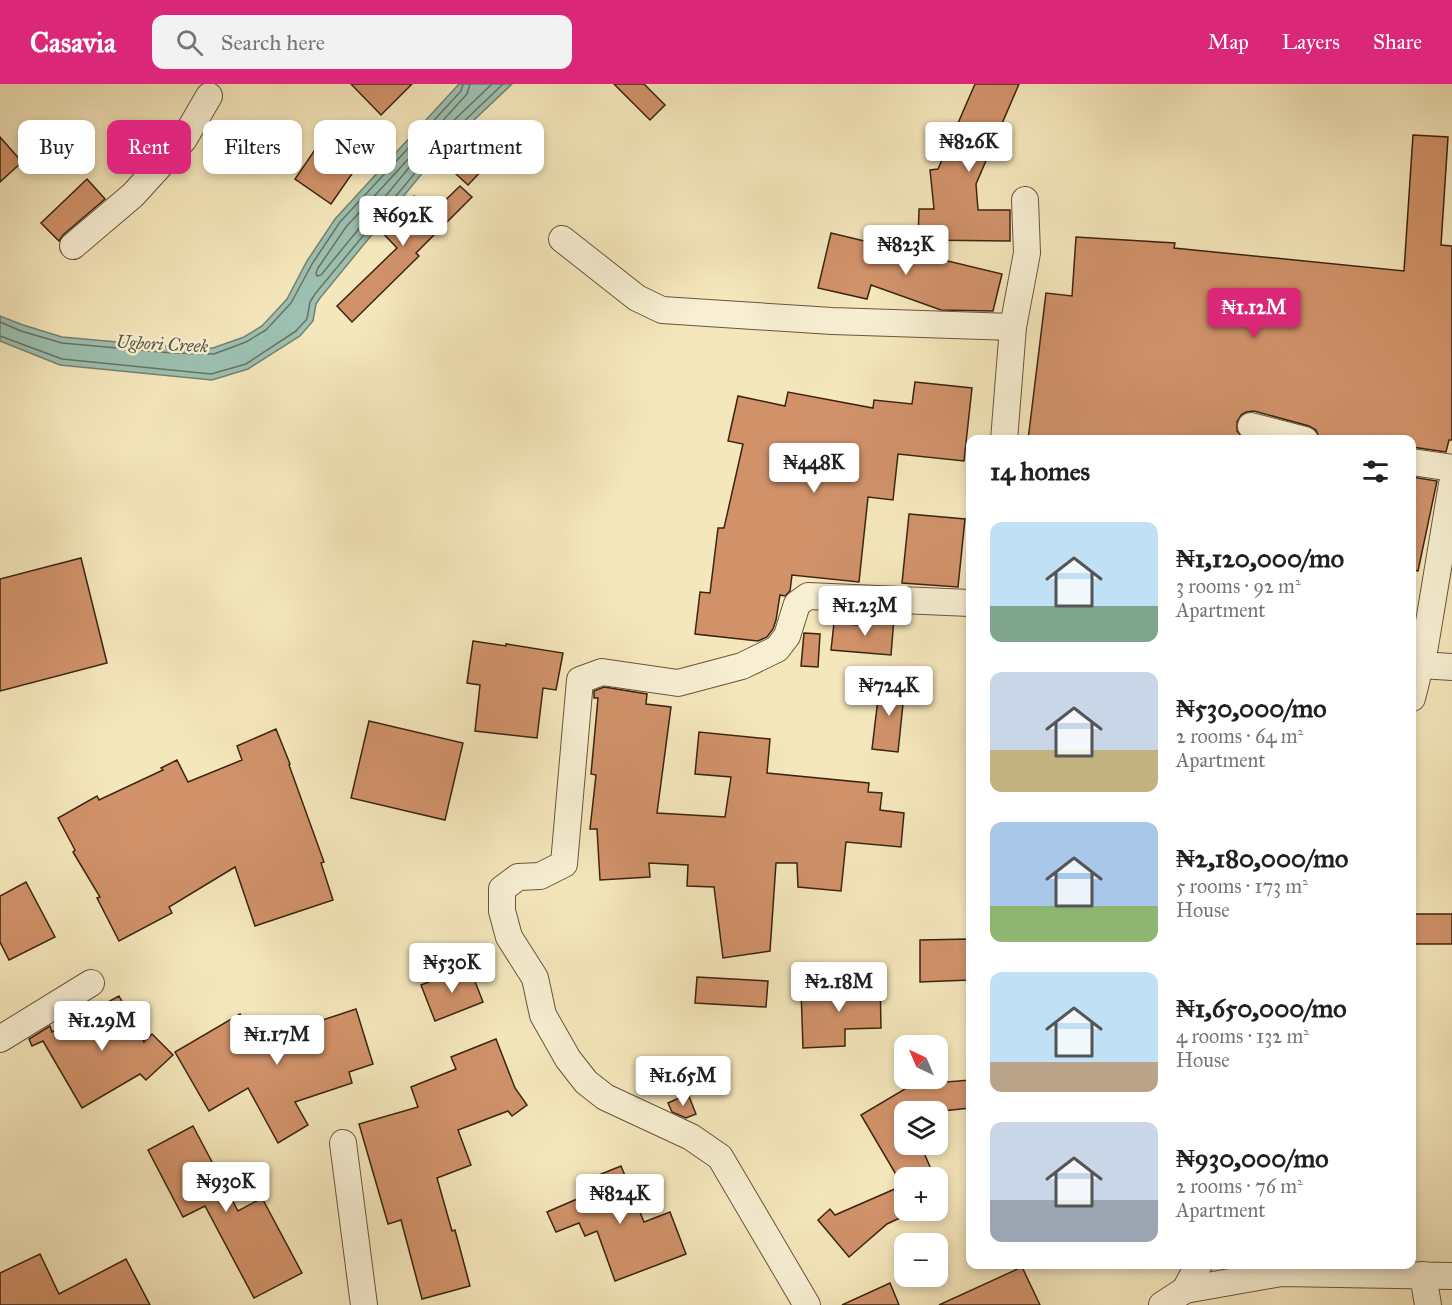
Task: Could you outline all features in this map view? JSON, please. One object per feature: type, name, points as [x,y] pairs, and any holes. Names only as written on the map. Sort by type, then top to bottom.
[{"type":"street","points":[[73,246],[133,195],[184,139],[209,88]]},
{"type":"street","points":[[1004,435],[1013,327],[1027,253],[1025,200]]},
{"type":"street","points":[[562,239],[637,298],[662,309],[832,321],[1013,327]]},
{"type":"street","points":[[1251,426],[1286,435]]},
{"type":"street","points":[[1416,463],[1452,468]]},
{"type":"street","points":[[1416,671],[1452,484]]},
{"type":"street","points":[[807,1305],[720,1157],[691,1137],[605,1097],[586,1082],[568,1059],[543,1015],[535,978],[509,937],[502,911],[502,889],[518,877],[540,876],[564,864],[580,680],[602,672],[678,683],[742,666],[777,649],[787,636],[797,604],[808,596],[966,603]]},
{"type":"street","points":[[1419,651],[1452,667]]},
{"type":"street","points":[[0,1039],[91,982]]},
{"type":"street","points":[[343,1143],[364,1305]]},
{"type":"street","points":[[1185,1290],[1197,1269]]},
{"type":"street","points":[[1162,1305],[1185,1290],[1281,1273],[1452,1276]]},
{"type":"street","points":[[1423,1275],[1428,1305]]},
{"type":"water","points":[[459,84],[512,84],[474,120],[426,120]]},
{"type":"water","points":[[408,140],[408,174],[422,174],[320,298],[316,304],[313,321],[300,336],[248,369],[212,380],[60,365],[0,341],[0,316],[62,337],[172,347],[213,348],[244,337],[262,326],[287,299],[307,261],[335,219],[376,174],[396,174],[396,153]]},
{"type":"building","points":[[351,84],[412,84],[381,115]]},
{"type":"building","points":[[614,84],[644,84],[665,105],[650,120]]},
{"type":"building","points":[[975,84],[1019,84],[976,184],[978,210],[1010,210],[1010,241],[918,240],[919,209],[934,209],[930,170],[938,169]]},
{"type":"building","points":[[1413,135],[1448,137],[1441,245],[1452,246],[1452,440],[1449,440],[1446,452],[1416,448],[1416,435],[1318,435],[1316,430],[1309,426],[1254,411],[1241,415],[1237,422],[1237,431],[1241,435],[1029,435],[1046,293],[1072,296],[1076,237],[1175,243],[1174,248],[1404,271]]},
{"type":"building","points":[[0,137],[18,157],[18,166],[0,182]]},
{"type":"building","points":[[314,151],[314,174],[352,174],[331,204],[295,179],[298,174],[302,174],[302,169]]},
{"type":"building","points":[[456,174],[478,174],[468,185]]},
{"type":"building","points":[[87,179],[105,199],[59,241],[41,223]]},
{"type":"building","points":[[460,186],[472,197],[416,253],[419,256],[352,322],[337,306],[397,248],[379,229],[414,196],[431,214]]},
{"type":"building","points":[[831,233],[1002,274],[993,311],[941,310],[871,285],[867,299],[818,288]]},
{"type":"building","points":[[915,382],[972,388],[964,461],[898,454],[893,500],[868,497],[859,582],[792,575],[790,591],[785,596],[780,595],[776,620],[767,637],[758,641],[695,634],[700,592],[710,593],[718,528],[724,528],[743,444],[728,441],[738,396],[785,406],[788,392],[873,408],[874,400],[912,404]]},
{"type":"building","points":[[1416,478],[1437,481],[1418,571],[1416,571]]},
{"type":"building","points":[[909,514],[965,519],[958,587],[902,583]]},
{"type":"building","points":[[81,558],[107,663],[0,691],[0,579]]},
{"type":"building","points":[[870,616],[894,618],[891,655],[831,650],[834,623],[869,626]]},
{"type":"building","points":[[804,633],[820,634],[818,667],[801,666]]},
{"type":"building","points":[[473,641],[563,653],[556,690],[543,688],[537,738],[475,731],[480,685],[467,683]]},
{"type":"building","points":[[880,682],[905,685],[898,752],[872,749]]},
{"type":"building","points":[[604,687],[647,694],[646,704],[671,707],[657,813],[725,817],[731,777],[695,774],[699,732],[770,739],[767,773],[869,783],[868,792],[882,793],[880,810],[904,813],[901,847],[846,842],[841,891],[798,887],[797,863],[776,863],[770,951],[723,958],[714,887],[687,886],[688,865],[649,863],[650,877],[600,880],[597,829],[590,829],[596,775],[591,774],[598,698],[594,698],[594,691]]},
{"type":"building","points":[[369,721],[463,743],[445,820],[351,798]]},
{"type":"building","points":[[276,729],[324,862],[321,863],[333,900],[255,926],[235,867],[169,907],[172,913],[119,941],[97,898],[100,897],[73,852],[75,850],[58,818],[97,796],[99,800],[163,770],[161,768],[177,760],[188,782],[242,760],[237,746]]},
{"type":"building","points":[[26,882],[55,937],[9,960],[0,942],[0,896]]},
{"type":"building","points":[[1416,914],[1452,914],[1452,944],[1416,944]]},
{"type":"building","points":[[966,939],[966,980],[920,982],[920,940]]},
{"type":"building","points":[[469,966],[483,1002],[435,1021],[421,985]]},
{"type":"building","points":[[697,977],[768,981],[766,1007],[695,1003]]},
{"type":"building","points":[[880,978],[881,1028],[845,1029],[845,1046],[803,1048],[801,990],[863,988],[863,979]]},
{"type":"building","points":[[119,996],[144,1042],[152,1034],[173,1055],[146,1080],[140,1074],[82,1108],[43,1041],[32,1046],[29,1039],[50,1026],[52,1032]]},
{"type":"building","points":[[356,1009],[373,1064],[349,1072],[352,1083],[295,1102],[308,1125],[278,1143],[248,1088],[209,1111],[175,1052],[240,1014],[256,1042]]},
{"type":"building","points":[[496,1039],[515,1088],[527,1105],[512,1116],[508,1111],[458,1130],[471,1165],[437,1178],[452,1231],[455,1230],[470,1286],[422,1299],[401,1220],[388,1224],[359,1124],[418,1107],[411,1087],[456,1069],[451,1057]]},
{"type":"building","points":[[966,1080],[966,1108],[948,1110],[948,1101],[894,1101],[894,1155],[925,1155],[930,1167],[894,1167],[894,1171],[861,1115],[905,1089],[948,1089],[948,1082]]},
{"type":"building","points":[[688,1094],[696,1114],[686,1118],[672,1112],[668,1103]]},
{"type":"building","points":[[193,1126],[238,1211],[262,1198],[302,1273],[254,1298],[205,1206],[183,1217],[148,1150]]},
{"type":"building","points":[[621,1166],[644,1222],[670,1212],[686,1254],[615,1281],[597,1231],[585,1236],[579,1223],[556,1232],[547,1212],[584,1196],[579,1183]]},
{"type":"building","points":[[894,1189],[894,1221],[887,1224],[849,1257],[818,1220],[830,1209],[835,1215]]},
{"type":"building","points":[[40,1254],[59,1294],[126,1259],[150,1305],[0,1305],[0,1273]]},
{"type":"building","points":[[1018,1269],[1023,1269],[1040,1305],[939,1305]]},
{"type":"building","points":[[890,1283],[899,1305],[842,1305]]},
{"type":"water label","name":"Ugbori Creek","points":[[162,344]]}]
